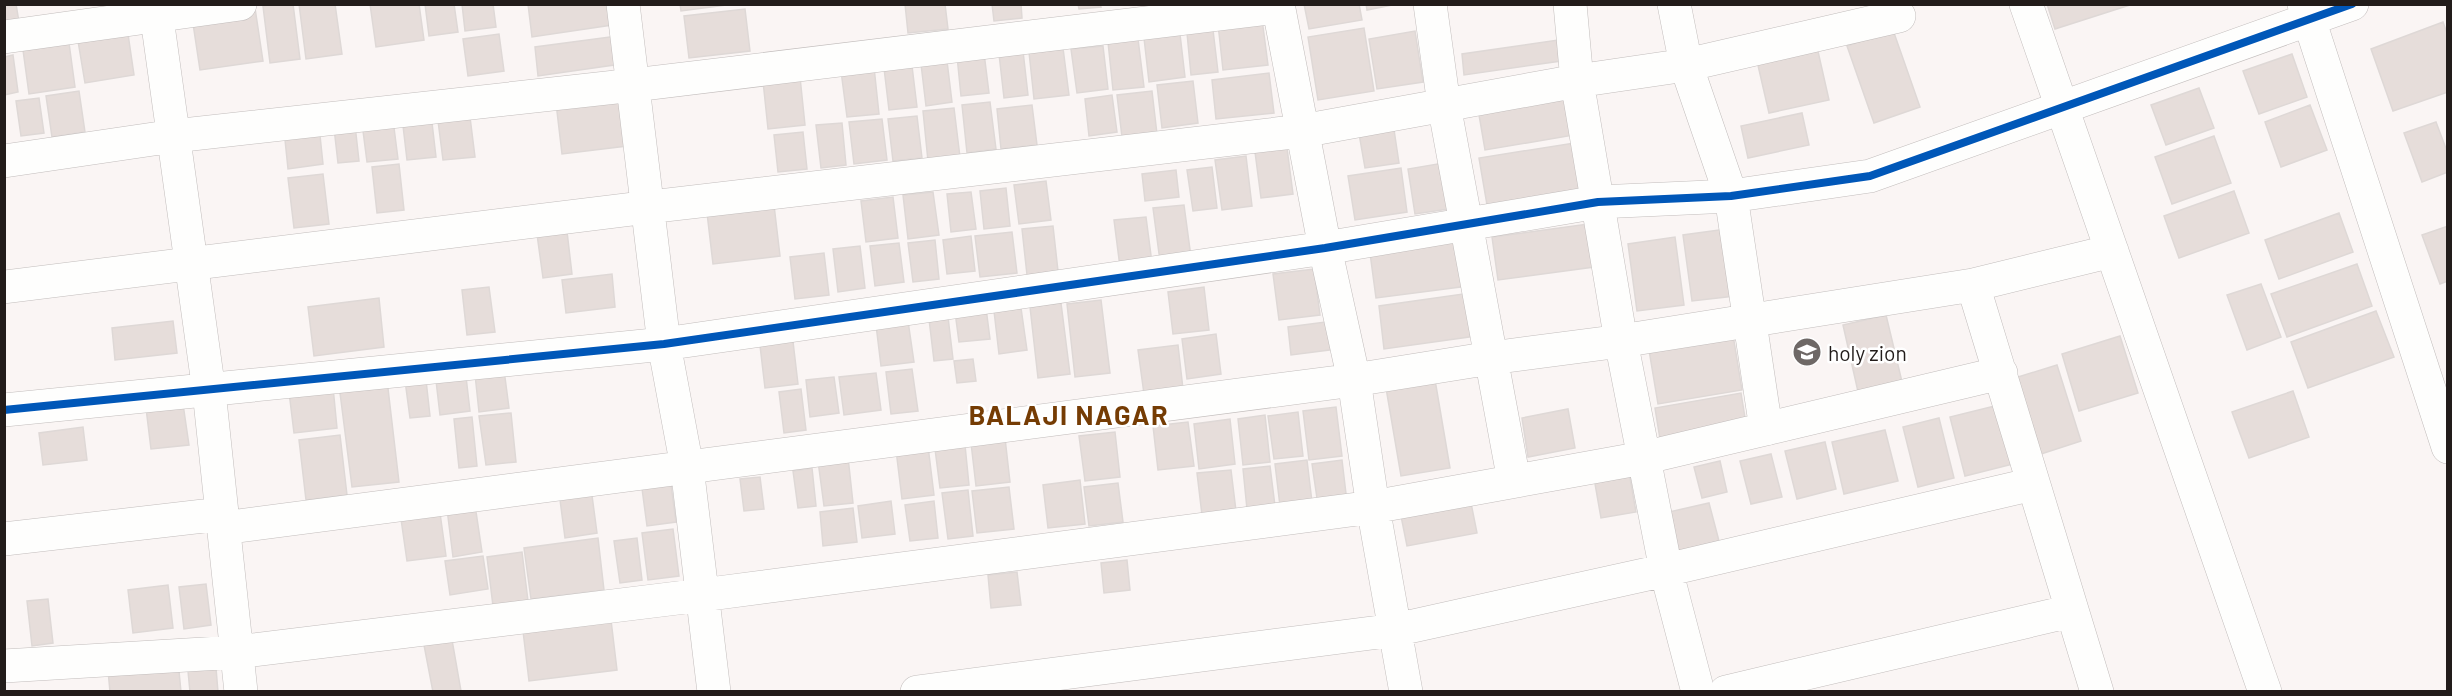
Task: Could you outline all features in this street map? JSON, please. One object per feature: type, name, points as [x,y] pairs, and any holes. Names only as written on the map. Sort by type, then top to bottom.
[{"type":"street","points":[[4,38],[156,10],[240,4]]},
{"type":"street","points":[[623,4],[664,344],[687,466],[714,692]]},
{"type":"street","points":[[1430,4],[1444,105],[1514,481]]},
{"type":"street","points":[[1570,4],[1577,81],[1621,341],[1666,570],[1698,692]]},
{"type":"street","points":[[1674,4],[1686,65],[1731,196],[1766,429]]},
{"type":"street","points":[[2026,4],[2265,692]]},
{"type":"street","points":[[4,410],[664,344],[1325,248],[1598,202],[1731,196],[1870,176],[2061,108],[2306,12],[2352,4]]},
{"type":"street","points":[[4,161],[174,136],[634,85],[1278,6],[1325,248],[1354,380],[1373,507],[1406,692]]},
{"type":"street","points":[[156,10],[208,391],[241,692]]},
{"type":"street","points":[[2306,12],[2448,447]]},
{"type":"street","points":[[4,287],[649,207],[1302,131],[1577,81],[1686,65],[1899,16]]},
{"type":"street","points":[[4,539],[222,521],[687,466],[1354,380],[1491,358],[1621,341],[1973,285],[2112,251]]},
{"type":"street","points":[[1973,285],[2097,692]]},
{"type":"street","points":[[4,666],[237,652],[702,595],[1373,507],[1643,458],[2001,373]]},
{"type":"street","points":[[917,692],[1395,630],[1666,570],[2033,484]]},
{"type":"street","points":[[1726,692],[2071,611]]},
{"type":"building","points":[[4,4],[16,4],[19,22],[4,24]]},
{"type":"building","points":[[293,4],[300,59],[270,63],[263,6]]},
{"type":"building","points":[[299,4],[335,4],[342,54],[306,59]]},
{"type":"building","points":[[370,4],[419,4],[424,40],[376,47]]},
{"type":"building","points":[[425,4],[454,4],[458,32],[429,36]]},
{"type":"building","points":[[462,4],[493,4],[496,27],[465,31]]},
{"type":"building","points":[[528,4],[609,4],[612,25],[532,37]]},
{"type":"building","points":[[680,4],[734,4],[681,11]]},
{"type":"building","points":[[905,4],[945,4],[948,29],[908,33]]},
{"type":"building","points":[[992,4],[1021,4],[1022,18],[994,21]]},
{"type":"building","points":[[1078,4],[1100,4],[1101,7],[1079,9]]},
{"type":"building","points":[[1304,4],[1359,4],[1362,20],[1309,29]]},
{"type":"building","points":[[1366,4],[1397,4],[1367,10]]},
{"type":"building","points":[[2047,4],[2133,4],[2055,29]]},
{"type":"building","points":[[255,8],[263,61],[200,70],[192,17]]},
{"type":"building","points":[[745,9],[750,51],[689,58],[684,16]]},
{"type":"building","points":[[1262,19],[1268,65],[1223,70],[1218,24]]},
{"type":"building","points":[[2443,22],[2448,36],[2448,92],[2393,111],[2371,49]]},
{"type":"building","points":[[1364,28],[1374,91],[1318,100],[1308,37]]},
{"type":"building","points":[[1213,30],[1218,72],[1191,75],[1187,33]]},
{"type":"building","points":[[1893,30],[1920,107],[1874,123],[1847,46]]},
{"type":"building","points":[[1415,31],[1423,82],[1377,89],[1369,39]]},
{"type":"building","points":[[128,34],[134,75],[85,83],[78,41]]},
{"type":"building","points":[[499,34],[504,71],[468,76],[463,39]]},
{"type":"building","points":[[1180,34],[1185,77],[1149,82],[1144,38]]},
{"type":"building","points":[[617,36],[621,64],[538,76],[535,47]]},
{"type":"building","points":[[1138,39],[1144,87],[1113,90],[1108,42]]},
{"type":"building","points":[[1558,40],[1561,61],[1464,75],[1462,54]]},
{"type":"building","points":[[69,43],[75,87],[29,94],[23,50]]},
{"type":"building","points":[[1103,46],[1108,89],[1077,93],[1071,49]]},
{"type":"building","points":[[1817,47],[1829,100],[1769,113],[1757,61]]},
{"type":"building","points":[[1063,48],[1069,95],[1034,99],[1029,52]]},
{"type":"building","points":[[1023,51],[1028,95],[1004,98],[999,54]]},
{"type":"building","points":[[984,53],[989,93],[961,96],[957,56]]},
{"type":"building","points":[[2292,54],[2307,97],[2259,114],[2243,71]]},
{"type":"building","points":[[13,55],[18,92],[4,95],[4,57]]},
{"type":"building","points":[[947,61],[952,102],[926,106],[921,64]]},
{"type":"building","points":[[912,66],[917,107],[889,110],[884,68]]},
{"type":"building","points":[[874,67],[879,114],[847,117],[841,71]]},
{"type":"building","points":[[1269,73],[1274,113],[1216,119],[1212,80]]},
{"type":"building","points":[[800,77],[805,125],[768,129],[763,81]]},
{"type":"building","points":[[1193,81],[1198,123],[1162,128],[1157,85]]},
{"type":"building","points":[[2199,88],[2214,128],[2166,145],[2151,105]]},
{"type":"building","points":[[79,91],[85,132],[52,137],[46,96]]},
{"type":"building","points":[[1152,91],[1157,134],[1122,137],[1117,95]]},
{"type":"building","points":[[622,95],[627,146],[562,154],[556,103]]},
{"type":"building","points":[[1112,95],[1117,132],[1089,136],[1085,99]]},
{"type":"building","points":[[1567,95],[1574,135],[1485,150],[1478,109]]},
{"type":"building","points":[[39,98],[44,133],[21,136],[16,101]]},
{"type":"building","points":[[990,102],[996,149],[967,153],[962,105]]},
{"type":"building","points":[[1032,105],[1037,145],[1001,149],[997,109]]},
{"type":"building","points":[[2310,105],[2327,150],[2281,167],[2265,122]]},
{"type":"building","points":[[954,108],[960,157],[928,161],[923,111]]},
{"type":"building","points":[[469,109],[475,157],[443,160],[437,113]]},
{"type":"building","points":[[1802,113],[1809,145],[1748,158],[1741,126]]},
{"type":"building","points":[[431,114],[436,157],[407,160],[402,117]]},
{"type":"building","points":[[917,116],[922,158],[893,161],[888,119]]},
{"type":"building","points":[[882,119],[887,160],[854,164],[849,122]]},
{"type":"building","points":[[393,120],[398,159],[367,162],[362,123]]},
{"type":"building","points":[[2436,122],[2448,154],[2448,172],[2422,182],[2404,133]]},
{"type":"building","points":[[842,123],[846,165],[821,168],[816,125]]},
{"type":"building","points":[[1393,123],[1399,163],[1365,168],[1358,128]]},
{"type":"building","points":[[355,125],[359,161],[338,163],[334,128]]},
{"type":"building","points":[[319,126],[323,164],[288,169],[284,130]]},
{"type":"building","points":[[803,132],[807,169],[778,172],[774,135]]},
{"type":"building","points":[[2214,136],[2231,183],[2172,204],[2155,157]]},
{"type":"building","points":[[1574,143],[1581,191],[1487,205],[1479,158]]},
{"type":"building","points":[[1287,148],[1293,194],[1261,198],[1255,152]]},
{"type":"building","points":[[1246,156],[1252,206],[1222,210],[1215,160]]},
{"type":"building","points":[[1449,162],[1455,208],[1415,214],[1408,169]]},
{"type":"building","points":[[399,164],[404,210],[377,213],[372,167]]},
{"type":"building","points":[[1212,167],[1217,208],[1193,211],[1187,170]]},
{"type":"building","points":[[1401,168],[1407,212],[1355,220],[1348,176]]},
{"type":"building","points":[[1176,170],[1179,197],[1145,201],[1142,174]]},
{"type":"building","points":[[323,174],[329,224],[294,228],[288,178]]},
{"type":"building","points":[[1046,181],[1051,220],[1019,224],[1014,185]]},
{"type":"building","points":[[1006,188],[1010,226],[984,229],[980,191]]},
{"type":"building","points":[[2234,191],[2249,233],[2179,258],[2164,216]]},
{"type":"building","points":[[933,192],[939,235],[908,239],[903,195]]},
{"type":"building","points":[[971,192],[976,229],[951,232],[947,194]]},
{"type":"building","points":[[893,197],[898,238],[866,242],[861,201]]},
{"type":"building","points":[[774,205],[780,256],[713,264],[707,213]]},
{"type":"building","points":[[1184,205],[1191,257],[1160,261],[1153,208]]},
{"type":"building","points":[[2339,213],[2353,252],[2279,279],[2265,240]]},
{"type":"building","points":[[1146,217],[1152,263],[1120,267],[1114,220]]},
{"type":"building","points":[[566,223],[572,274],[543,278],[536,227]]},
{"type":"building","points":[[1588,224],[1594,267],[1498,280],[1492,237]]},
{"type":"building","points":[[1053,226],[1058,271],[1027,275],[1022,229]]},
{"type":"building","points":[[2448,226],[2448,281],[2440,284],[2422,235]]},
{"type":"building","points":[[1726,229],[1735,296],[1692,301],[1683,235]]},
{"type":"building","points":[[1012,232],[1017,273],[980,277],[975,236]]},
{"type":"building","points":[[971,236],[975,271],[947,274],[943,240]]},
{"type":"building","points":[[1675,237],[1684,305],[1637,311],[1628,244]]},
{"type":"building","points":[[935,240],[939,279],[913,282],[908,243]]},
{"type":"building","points":[[1462,240],[1468,286],[1376,298],[1370,253]]},
{"type":"building","points":[[899,243],[904,282],[875,286],[870,246]]},
{"type":"building","points":[[860,246],[865,288],[838,292],[833,249]]},
{"type":"building","points":[[824,253],[829,295],[795,299],[790,257]]},
{"type":"building","points":[[2357,264],[2372,306],[2287,337],[2271,294]]},
{"type":"building","points":[[1314,269],[1320,315],[1279,320],[1273,274]]},
{"type":"building","points":[[612,274],[615,307],[566,313],[562,280]]},
{"type":"building","points":[[2261,284],[2281,337],[2247,350],[2227,295]]},
{"type":"building","points":[[489,287],[495,332],[467,335],[462,290]]},
{"type":"building","points":[[1204,287],[1209,330],[1173,334],[1168,292]]},
{"type":"building","points":[[1470,293],[1476,336],[1384,349],[1379,306]]},
{"type":"building","points":[[379,298],[384,347],[314,356],[308,307]]},
{"type":"building","points":[[1101,300],[1110,373],[1075,377],[1067,304]]},
{"type":"building","points":[[1061,303],[1070,374],[1038,378],[1030,307]]},
{"type":"building","points":[[986,308],[990,339],[959,342],[955,312]]},
{"type":"building","points":[[1021,308],[1027,350],[999,354],[994,311]]},
{"type":"building","points":[[2376,311],[2394,357],[2308,388],[2291,342]]},
{"type":"building","points":[[1886,315],[1903,386],[1859,396],[1843,325]]},
{"type":"building","points":[[948,317],[953,359],[934,361],[929,319]]},
{"type":"building","points":[[173,321],[177,353],[115,360],[112,328]]},
{"type":"building","points":[[908,321],[914,362],[881,366],[876,325]]},
{"type":"building","points":[[1333,321],[1337,349],[1291,355],[1288,327]]},
{"type":"building","points":[[792,333],[798,384],[765,388],[759,337]]},
{"type":"building","points":[[1216,334],[1221,374],[1187,379],[1182,339]]},
{"type":"building","points":[[1733,335],[1742,390],[1658,404],[1649,350]]},
{"type":"building","points":[[2120,336],[2138,393],[2079,411],[2062,354]]},
{"type":"building","points":[[1178,345],[1183,389],[1144,394],[1138,350]]},
{"type":"building","points":[[973,359],[976,381],[957,383],[954,361]]},
{"type":"building","points":[[503,362],[509,408],[479,412],[474,365]]},
{"type":"building","points":[[2057,365],[2081,441],[2041,454],[2018,377]]},
{"type":"building","points":[[465,368],[470,411],[440,415],[435,372]]},
{"type":"building","points":[[912,369],[918,411],[891,414],[886,372]]},
{"type":"building","points":[[425,371],[430,416],[410,418],[404,373]]},
{"type":"building","points":[[876,373],[881,410],[844,415],[839,377]]},
{"type":"building","points":[[1434,374],[1450,468],[1401,476],[1385,382]]},
{"type":"building","points":[[834,377],[839,413],[810,417],[806,380]]},
{"type":"building","points":[[387,380],[399,482],[352,487],[339,385]]},
{"type":"building","points":[[333,387],[337,428],[294,433],[289,392]]},
{"type":"building","points":[[801,389],[806,430],[784,433],[779,392]]},
{"type":"building","points":[[2293,391],[2309,437],[2249,458],[2232,412]]},
{"type":"building","points":[[1741,393],[1746,424],[1660,439],[1655,408]]},
{"type":"building","points":[[2007,403],[2021,462],[1965,476],[1950,417]]},
{"type":"building","points":[[183,404],[189,445],[151,449],[146,408]]},
{"type":"building","points":[[1336,407],[1342,456],[1309,460],[1303,411]]},
{"type":"building","points":[[1568,409],[1575,448],[1528,457],[1522,418]]},
{"type":"building","points":[[1298,412],[1303,456],[1274,459],[1268,416]]},
{"type":"building","points":[[511,413],[516,462],[486,465],[479,416]]},
{"type":"building","points":[[1265,415],[1270,462],[1243,465],[1238,419]]},
{"type":"building","points":[[472,417],[477,466],[459,468],[454,419]]},
{"type":"building","points":[[1939,418],[1954,478],[1918,487],[1903,427]]},
{"type":"building","points":[[1230,419],[1235,464],[1199,469],[1194,424]]},
{"type":"building","points":[[1188,422],[1194,466],[1158,470],[1153,426]]},
{"type":"building","points":[[83,427],[87,460],[43,465],[39,433]]},
{"type":"building","points":[[1885,430],[1898,481],[1844,494],[1832,442]]},
{"type":"building","points":[[1115,432],[1120,477],[1085,481],[1079,436]]},
{"type":"building","points":[[340,435],[347,495],[306,500],[299,440]]},
{"type":"building","points":[[1005,438],[1010,482],[976,486],[971,443]]},
{"type":"building","points":[[1825,442],[1836,489],[1797,499],[1785,451]]},
{"type":"building","points":[[965,445],[969,485],[940,488],[935,449]]},
{"type":"building","points":[[928,446],[934,495],[902,499],[896,450]]},
{"type":"building","points":[[1771,454],[1782,497],[1751,504],[1740,461]]},
{"type":"building","points":[[848,457],[853,503],[824,506],[818,461]]},
{"type":"building","points":[[1307,460],[1312,502],[1280,506],[1275,464]]},
{"type":"building","points":[[1342,460],[1347,502],[1318,505],[1312,464]]},
{"type":"building","points":[[1720,461],[1727,492],[1702,498],[1694,467]]},
{"type":"building","points":[[1270,466],[1275,506],[1247,509],[1243,469]]},
{"type":"building","points":[[812,468],[816,506],[798,508],[793,471]]},
{"type":"building","points":[[1231,470],[1236,511],[1202,515],[1197,473]]},
{"type":"building","points":[[1629,472],[1636,512],[1601,518],[1594,478]]},
{"type":"building","points":[[670,477],[676,522],[647,526],[641,481]]},
{"type":"building","points":[[760,477],[764,509],[744,511],[740,479]]},
{"type":"building","points":[[1080,480],[1085,524],[1048,528],[1043,485]]},
{"type":"building","points":[[1118,483],[1123,522],[1089,526],[1084,487]]},
{"type":"building","points":[[1009,487],[1014,529],[977,533],[972,491]]},
{"type":"building","points":[[591,488],[597,533],[565,538],[559,492]]},
{"type":"building","points":[[968,490],[973,536],[948,539],[942,493]]},
{"type":"building","points":[[1470,498],[1477,533],[1407,546],[1400,511]]},
{"type":"building","points":[[891,501],[895,534],[862,538],[858,506]]},
{"type":"building","points":[[934,501],[938,538],[910,541],[905,505]]},
{"type":"building","points":[[1709,503],[1719,541],[1678,551],[1669,512]]},
{"type":"building","points":[[475,505],[482,552],[453,557],[447,509]]},
{"type":"building","points":[[853,508],[857,542],[823,546],[820,512]]},
{"type":"building","points":[[440,513],[446,556],[407,561],[401,519]]},
{"type":"building","points":[[673,529],[679,576],[648,580],[642,533]]},
{"type":"building","points":[[598,538],[604,590],[531,599],[524,548]]},
{"type":"building","points":[[637,538],[642,580],[620,583],[614,541]]},
{"type":"building","points":[[522,552],[528,601],[493,606],[487,557]]},
{"type":"building","points":[[483,556],[488,589],[450,595],[445,561]]},
{"type":"building","points":[[1127,560],[1130,590],[1104,593],[1101,563]]},
{"type":"building","points":[[1017,572],[1021,605],[991,608],[988,575]]},
{"type":"building","points":[[206,584],[211,625],[184,629],[179,587]]},
{"type":"building","points":[[168,585],[173,628],[133,633],[128,590]]},
{"type":"building","points":[[48,599],[53,643],[32,646],[27,601]]},
{"type":"building","points":[[611,620],[617,670],[529,681],[523,631]]},
{"type":"building","points":[[452,640],[461,691],[433,692],[424,645]]},
{"type":"building","points":[[178,661],[181,692],[110,692],[108,670]]},
{"type":"building","points":[[216,668],[218,692],[190,692],[188,671]]},
{"type":"cycle path","points":[[4,410],[664,344],[1325,248],[1598,202],[1731,196],[1870,176],[2352,4]]},
{"type":"place","name":"holy zion","points":[[1807,352]]},
{"type":"district","name":"BALAJI NAGAR","points":[[1069,414]]}]
